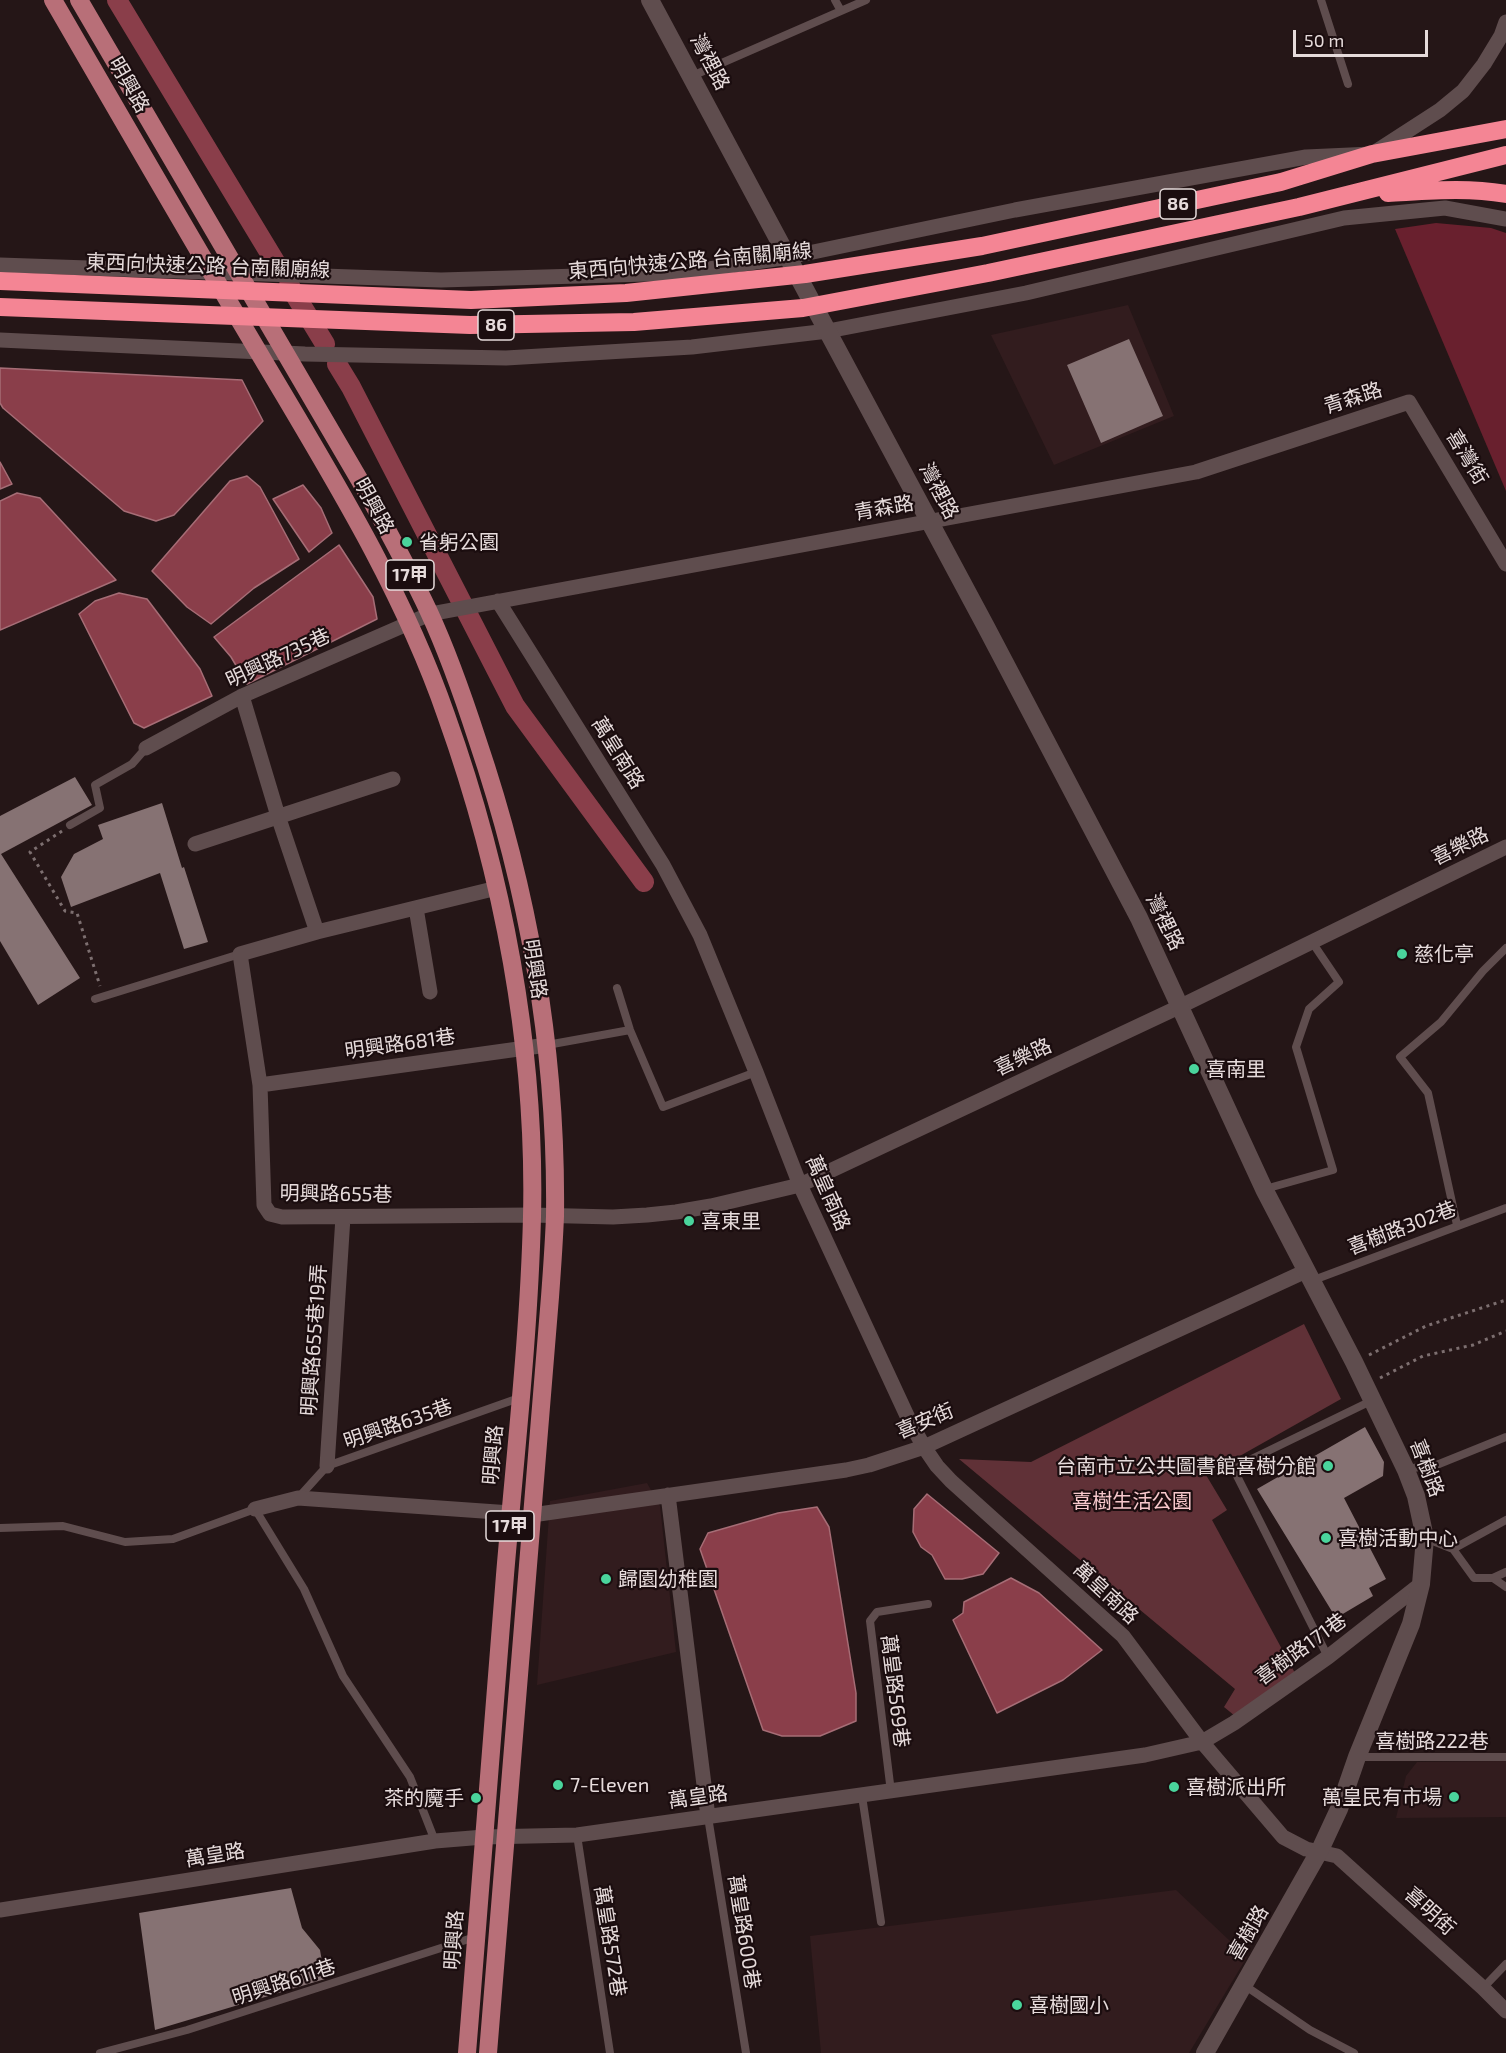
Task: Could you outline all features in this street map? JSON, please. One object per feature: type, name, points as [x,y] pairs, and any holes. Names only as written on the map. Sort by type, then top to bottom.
[{"type":"highway","name":"東西向快速公路 台南關廟線","points":[[0,280],[471,300],[626,293],[805,274],[982,246],[1281,182],[1372,154],[1506,129]]},
{"type":"highway","points":[[1344,196],[1506,155]]},
{"type":"highway","points":[[1344,196],[1453,189],[1506,194]]},
{"type":"highway","name":"86","points":[[0,307],[470,325],[634,322],[803,308],[988,273],[1344,196]]},
{"type":"main road","name":"明興路","points":[[53,0],[349,507],[409,622],[446,713],[475,804],[497,888],[514,971],[524,1047],[531,1139],[532,1215],[520,1398],[467,2053]]},
{"type":"main road","name":"明興路","points":[[79,0],[366,491],[430,614],[466,706],[497,795],[520,885],[547,1045],[553,1133],[555,1216],[488,2053]]},
{"type":"street","name":"灣裡路","points":[[650,0],[930,521],[1133,908],[1181,1006]]},
{"type":"street","points":[[0,265],[341,278],[464,280],[682,273],[789,257],[1015,210],[1306,157],[1372,154],[1431,116],[1463,91],[1490,55],[1506,22]]},
{"type":"street","points":[[0,340],[286,353],[506,358],[692,347],[828,331],[1026,294],[1344,218],[1445,208],[1506,219]]},
{"type":"street","name":"青森路","points":[[430,614],[1196,472],[1409,402]]},
{"type":"street","name":"喜灣街","points":[[1409,402],[1506,564]]},
{"type":"street","name":"萬皇南路","points":[[497,601],[663,865],[700,935],[800,1185],[909,1420],[924,1447],[951,1481],[1124,1636],[1202,1742]]},
{"type":"street","name":"明興路735巷","points":[[146,748],[242,696],[430,614]]},
{"type":"street","points":[[242,696],[278,816],[317,932]]},
{"type":"street","points":[[195,844],[393,779]]},
{"type":"street","name":"喜樂路","points":[[532,1215],[613,1217],[676,1212],[800,1185],[1181,1006],[1506,846]]},
{"type":"street","points":[[260,1085],[240,954],[317,932],[497,888]]},
{"type":"street","points":[[416,908],[430,992]]},
{"type":"street","name":"喜樹路","points":[[1181,1006],[1264,1189],[1354,1362],[1406,1470],[1416,1496],[1425,1538],[1421,1584],[1411,1624],[1357,1757],[1339,1809],[1320,1850],[1205,2053]]},
{"type":"street","name":"明興路681巷","points":[[260,1085],[547,1045]]},
{"type":"street","name":"明興路655巷","points":[[260,1085],[264,1205],[270,1214],[282,1217],[532,1215]]},
{"type":"street","name":"明興路655巷19弄","points":[[327,1466],[343,1217]]},
{"type":"street","name":"喜安街","points":[[532,1515],[869,1466],[924,1447],[1308,1276]]},
{"type":"street","points":[[668,1495],[708,1817]]},
{"type":"street","points":[[255,1509],[298,1498],[511,1513]]},
{"type":"street","name":"喜樹路171巷","points":[[1202,1742],[1234,1723],[1328,1657],[1421,1584]]},
{"type":"street","points":[[1202,1742],[1282,1837],[1306,1849],[1320,1850]]},
{"type":"street","name":"萬皇路","points":[[0,1910],[435,1841],[484,1837],[577,1835],[1145,1755],[1202,1742]]},
{"type":"street","name":"喜明街","points":[[1320,1850],[1332,1853],[1344,1861],[1484,1988],[1506,2011]]},
{"type":"lane","points":[[835,0],[841,11]]},
{"type":"lane","points":[[692,76],[866,0]]},
{"type":"lane","points":[[1322,0],[1348,84]]},
{"type":"lane","points":[[70,825],[100,808],[95,785],[132,764],[146,748]]},
{"type":"lane","points":[[1264,1189],[1334,1170],[1296,1047],[1309,1009],[1339,982],[1312,942]]},
{"type":"lane","points":[[1457,1225],[1428,1093],[1400,1057],[1441,1022],[1483,971],[1506,948]]},
{"type":"lane","points":[[99,997],[240,954]]},
{"type":"lane","points":[[617,988],[630,1030],[663,1107],[756,1072]]},
{"type":"lane","points":[[547,1045],[630,1030]]},
{"type":"lane","name":"喜樹路302巷","points":[[1308,1276],[1506,1208]]},
{"type":"lane","points":[[1328,1657],[1233,1468],[1369,1393]]},
{"type":"lane","name":"明興路635巷","points":[[298,1498],[327,1466],[520,1398]]},
{"type":"lane","points":[[1406,1470],[1438,1464],[1506,1437]]},
{"type":"lane","points":[[0,1528],[63,1526],[125,1542],[173,1539],[255,1509],[304,1589],[343,1676],[410,1777],[435,1841]]},
{"type":"lane","points":[[1454,1550],[1506,1520]]},
{"type":"lane","points":[[1425,1538],[1454,1550],[1474,1578],[1493,1578],[1506,1572]]},
{"type":"lane","points":[[1493,1578],[1506,1587]]},
{"type":"lane","name":"萬皇路569巷","points":[[891,1792],[870,1621],[877,1612],[928,1604]]},
{"type":"lane","name":"喜樹路222巷","points":[[1357,1757],[1506,1757]]},
{"type":"lane","points":[[862,1796],[881,1923]]},
{"type":"lane","name":"萬皇路600巷","points":[[708,1817],[746,2053]]},
{"type":"lane","name":"萬皇路572巷","points":[[577,1835],[610,2053]]},
{"type":"lane","name":"明興路611巷","points":[[100,2053],[187,2030],[477,1936]]},
{"type":"lane","points":[[1484,1988],[1506,1964]]},
{"type":"lane","points":[[1245,1985],[1310,2030],[1354,2053]]},
{"type":"path","points":[[70,825],[30,852],[65,911],[77,913],[99,997]]},
{"type":"path","points":[[1354,1362],[1426,1326],[1506,1300]]},
{"type":"path","points":[[1369,1393],[1423,1356],[1473,1345],[1506,1330]]},
{"type":"shaded area","points":[[1436,223],[1491,228],[1506,233],[1506,491],[1395,229]]},
{"type":"shaded area","points":[[1128,305],[1174,416],[1054,465],[991,335]]},
{"type":"shaded area","points":[[0,368],[242,380],[263,421],[174,515],[156,521],[124,511],[3,408],[0,403]]},
{"type":"shaded area","points":[[0,462],[12,484],[0,489]]},
{"type":"shaded area","points":[[247,476],[260,487],[299,559],[254,588],[211,624],[187,607],[152,571],[230,481]]},
{"type":"shaded area","points":[[303,485],[321,508],[332,533],[309,552],[273,499]]},
{"type":"shaded area","points":[[17,493],[40,498],[116,580],[0,630],[0,501]]},
{"type":"shaded area","points":[[339,545],[373,597],[377,619],[247,684],[231,657],[214,637]]},
{"type":"shaded area","points":[[119,593],[147,599],[200,669],[212,696],[144,728],[134,723],[79,614],[95,601]]},
{"type":"shaded area","name":"歸園幼稚園","points":[[647,1483],[660,1506],[676,1652],[537,1685],[550,1501]]},
{"type":"shaded area","points":[[927,1494],[999,1553],[983,1574],[962,1579],[945,1579],[932,1555],[921,1547],[913,1532],[914,1509]]},
{"type":"shaded area","points":[[817,1507],[829,1527],[856,1693],[856,1721],[820,1736],[782,1736],[763,1730],[700,1549],[708,1533],[778,1513]]},
{"type":"shaded area","points":[[1011,1578],[1039,1593],[1102,1650],[1063,1680],[997,1713],[953,1620],[963,1613],[964,1602]]},
{"type":"shaded area","name":"萬皇民有市場","points":[[1506,1761],[1506,1817],[1396,1818],[1406,1776],[1417,1762]]},
{"type":"shaded area","name":"喜樹國小","points":[[1176,1890],[1247,1957],[1189,2053],[821,2053],[810,1936]]},
{"type":"green space","name":"喜樹生活公園","points":[[1304,1324],[1341,1399],[1206,1475],[1227,1510],[1212,1520],[1296,1675],[1235,1716],[1224,1707],[1235,1689],[959,1459],[1031,1462]]},
{"type":"building","points":[[1129,339],[1163,416],[1101,443],[1067,365]]},
{"type":"building","points":[[75,777],[92,805],[1,854],[80,978],[38,1005],[0,941],[0,816]]},
{"type":"building","points":[[162,803],[208,942],[184,949],[160,873],[71,907],[61,877],[74,854],[103,839],[98,825]]},
{"type":"building","name":"喜樹活動中心","points":[[1365,1427],[1384,1462],[1383,1476],[1344,1498],[1386,1579],[1369,1588],[1373,1596],[1336,1618],[1257,1489]]},
{"type":"building","points":[[291,1888],[302,1928],[320,1950],[325,1979],[155,2030],[139,1913]]},
{"type":"waterway","points":[[117,0],[277,265]]},
{"type":"waterway","points":[[289,285],[325,344]]},
{"type":"waterway","points":[[337,364],[351,387],[515,706],[644,882]]},
{"type":"place","name":"省躬公園","points":[[407,542]]},
{"type":"place","name":"慈化亭","points":[[1402,954]]},
{"type":"place","name":"喜南里","points":[[1194,1069]]},
{"type":"place","name":"喜東里","points":[[689,1221]]},
{"type":"place","name":"台南市立公共圖書館喜樹分館","points":[[1328,1466]]},
{"type":"place","name":"喜樹活動中心","points":[[1326,1538]]},
{"type":"place","name":"歸園幼稚園","points":[[606,1579]]},
{"type":"place","name":"7-Eleven","points":[[558,1785]]},
{"type":"place","name":"喜樹派出所","points":[[1174,1787]]},
{"type":"place","name":"萬皇民有市場","points":[[1454,1797]]},
{"type":"place","name":"茶的魔手","points":[[476,1798]]},
{"type":"place","name":"喜樹國小","points":[[1017,2005]]}]
